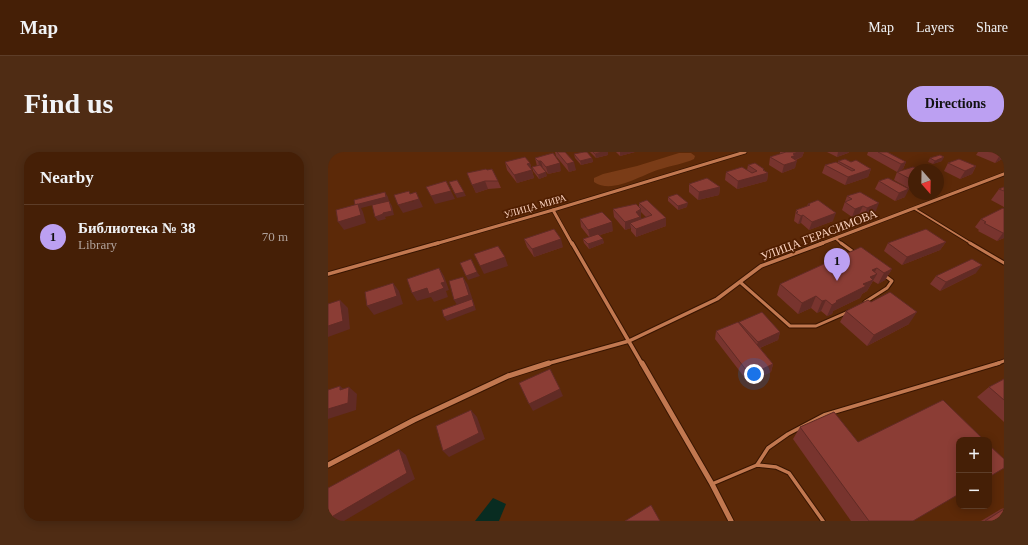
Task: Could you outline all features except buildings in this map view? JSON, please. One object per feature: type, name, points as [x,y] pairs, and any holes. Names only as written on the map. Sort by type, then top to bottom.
[{"type":"street","name":"УЛИЦА МИРА","points":[[328,274],[553,210],[746,152]]},
{"type":"street","name":"УЛИЦА ГЕРАСИМОВА","points":[[328,465],[414,420],[508,376],[557,360],[628,341],[717,299],[761,266],[915,209],[1004,174]]},
{"type":"street","points":[[553,210],[712,484],[731,521]]},
{"type":"lane","points":[[915,209],[1004,263]]},
{"type":"lane","points":[[835,238],[860,257]]},
{"type":"lane","points":[[863,303],[887,288],[892,281],[879,272]]},
{"type":"lane","points":[[740,282],[790,326],[816,326],[851,310]]},
{"type":"lane","points":[[757,465],[768,448],[788,434],[824,415],[1004,361]]},
{"type":"lane","points":[[712,484],[757,465],[776,468],[789,474],[823,521]]},
{"type":"shaded area","points":[[679,153],[691,153],[695,156],[694,159],[690,161],[653,172],[619,185],[610,186],[594,182],[594,178],[603,174],[637,166]]},
{"type":"shaded area","points":[[493,498],[506,504],[499,521],[475,521]]},
{"type":"place","name":"Библиотека № 38","points":[[837,281]]}]
